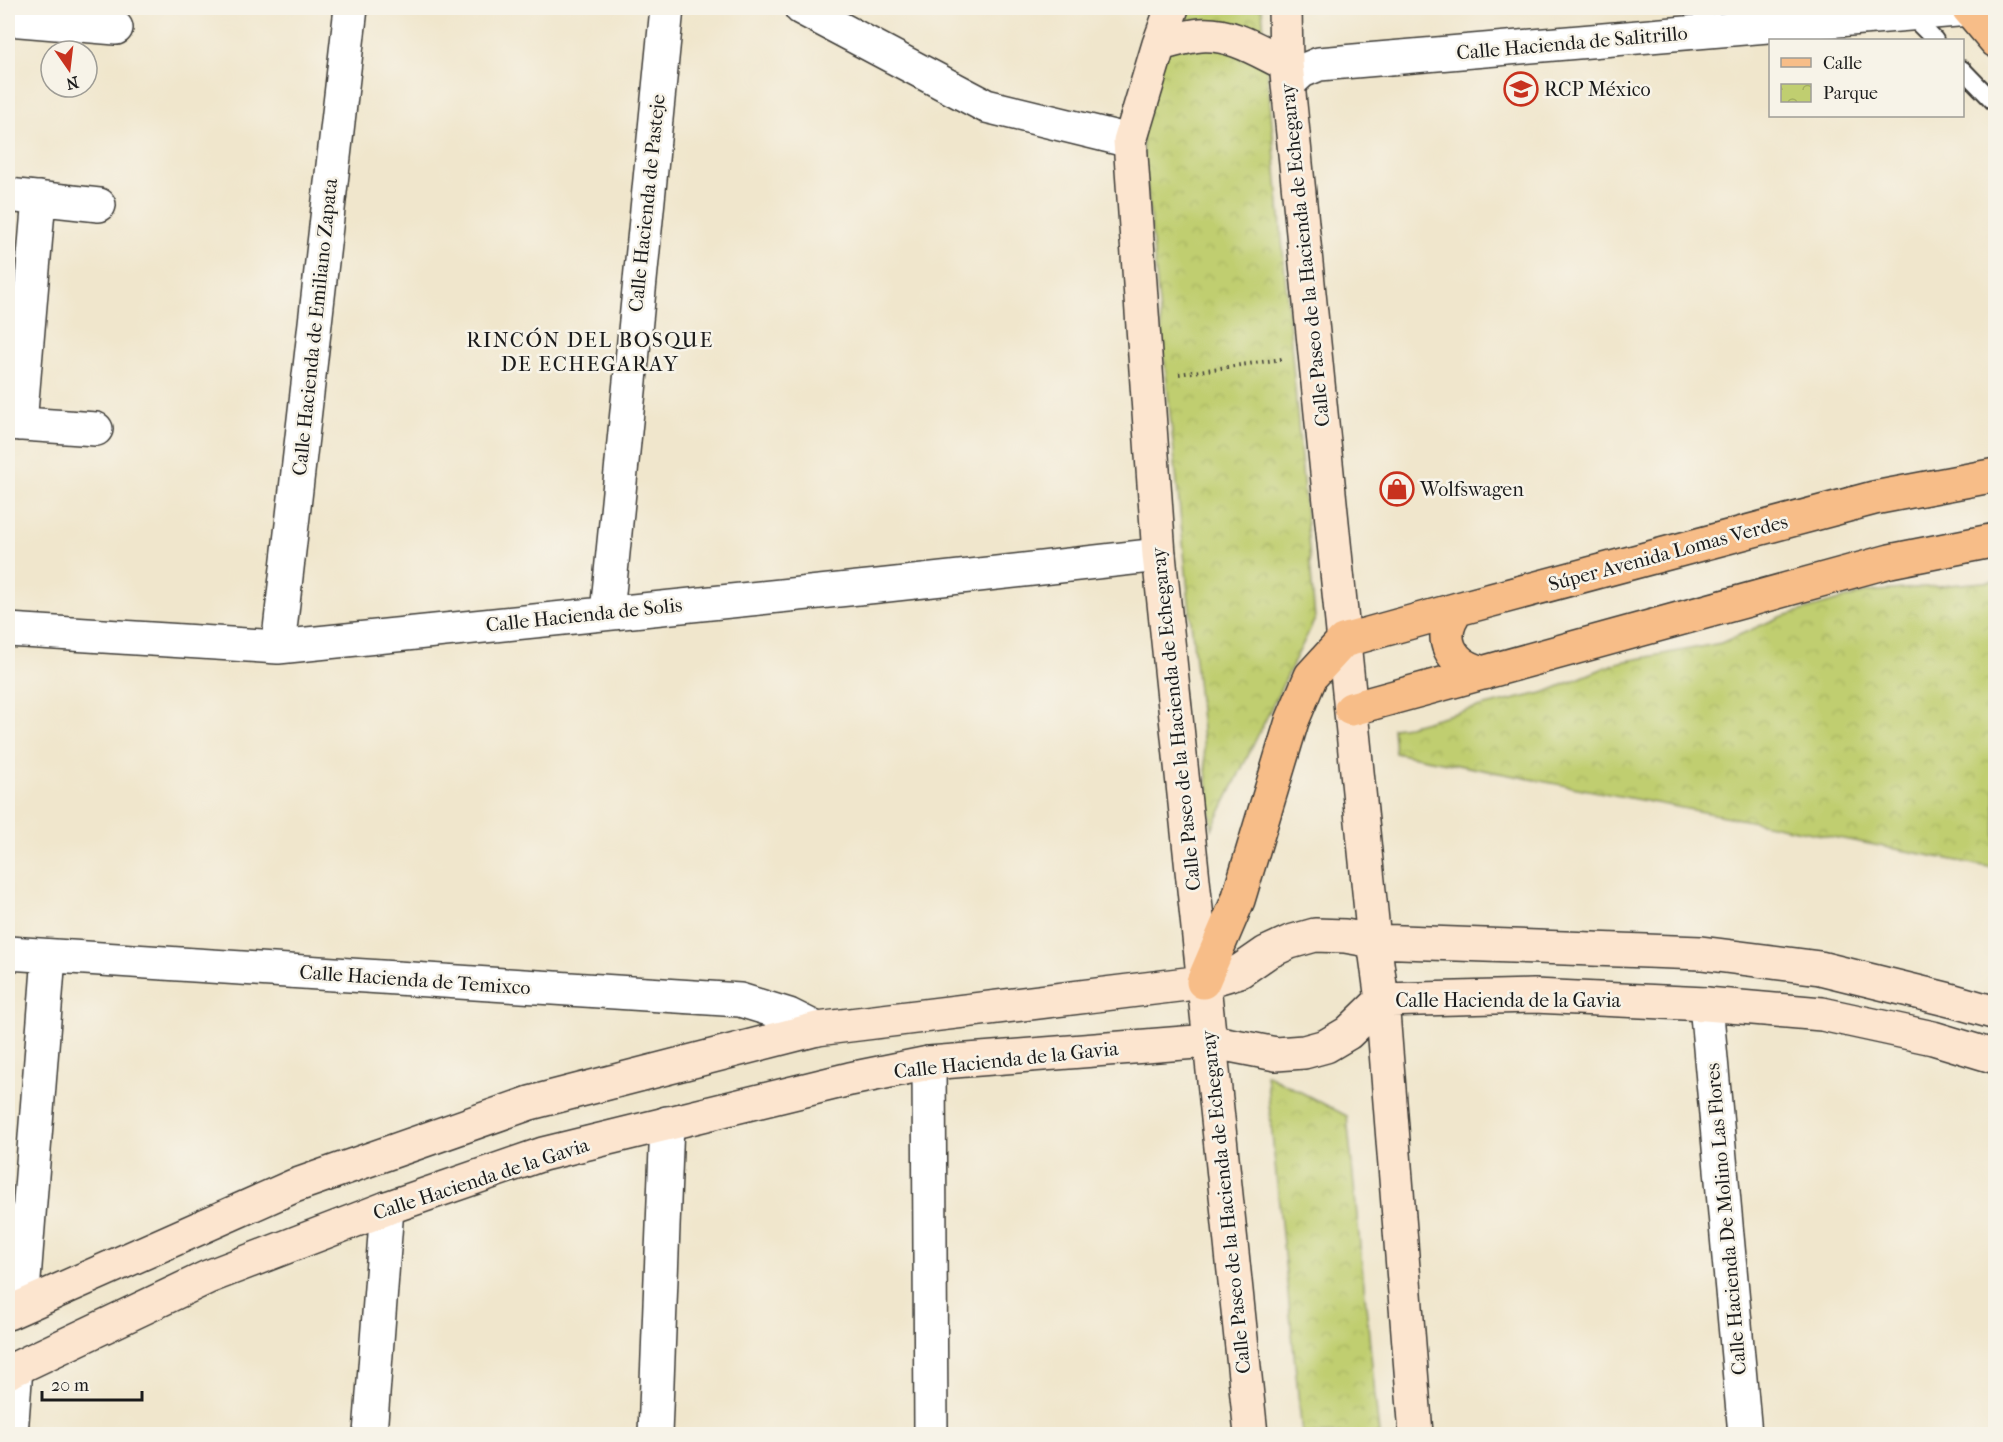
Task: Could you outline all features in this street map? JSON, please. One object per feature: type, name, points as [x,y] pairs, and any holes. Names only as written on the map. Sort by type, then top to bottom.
[{"type":"main road","name":"Calle Paseo de la Hacienda de Echegaray","points":[[1172,8],[1130,141],[1159,555],[1251,1434]]},
{"type":"main road","name":"Calle Paseo de la Hacienda de Echegaray","points":[[1285,8],[1287,74],[1343,641],[1382,1000],[1416,1434]]},
{"type":"main road","points":[[1968,8],[1995,41]]},
{"type":"main road","points":[[1159,44],[1201,35],[1226,37],[1248,45],[1287,74]]},
{"type":"main road","name":"Súper Avenida Lomas Verdes","points":[[1343,641],[1875,498],[1995,476]]},
{"type":"main road","points":[[1351,709],[1890,561],[1995,540]]},
{"type":"main road","points":[[1458,609],[1451,617],[1448,626],[1448,646],[1461,664],[1472,670],[1484,672]]},
{"type":"main road","points":[[1203,982],[1238,900],[1292,721],[1311,676],[1343,641]]},
{"type":"main road","points":[[15,1309],[294,1186],[530,1103],[817,1029],[1203,982],[1240,970],[1266,953],[1290,942],[1315,935],[1346,936],[1374,941],[1701,953],[1821,968],[1995,1013]]},
{"type":"main road","name":"Calle Hacienda de la Gavia","points":[[12,1370],[208,1277],[387,1208],[543,1154],[850,1079],[929,1063],[1209,1041],[1276,1053],[1304,1052],[1326,1046],[1348,1033],[1382,1000],[1534,996],[1706,1004],[1822,1014],[1933,1038],[1995,1057]]},
{"type":"main road","points":[[530,1103],[543,1154]]},
{"type":"street","name":"Calle Hacienda de Emiliano Zapata","points":[[278,647],[351,8]]},
{"type":"street","name":"Calle Hacienda de Pasteje","points":[[607,613],[667,8]]},
{"type":"street","points":[[801,8],[986,106],[1130,141]]},
{"type":"street","name":"Calle Hacienda de Salitrillo","points":[[1287,74],[1319,64],[1968,8]]},
{"type":"street","points":[[8,19],[116,27]]},
{"type":"street","points":[[96,429],[14,423],[23,197],[99,205]]},
{"type":"street","name":"Calle Hacienda de Solis","points":[[8,630],[278,647],[890,585],[1159,555]]},
{"type":"street","name":"Calle Hacienda de Temixco","points":[[8,953],[740,1000],[789,1015],[817,1029]]},
{"type":"street","points":[[15,1309],[49,956]]},
{"type":"street","name":"Calle Hacienda De Molino Las Flores","points":[[1706,1004],[1745,1434]]},
{"type":"street","points":[[929,1063],[931,1434]]},
{"type":"street","points":[[655,1434],[667,1123]]},
{"type":"street","points":[[370,1434],[387,1208]]},
{"type":"street","points":[[11,1434],[12,1370]]},
{"type":"lane","points":[[1910,14],[1934,39]]},
{"type":"lane","points":[[1964,71],[1995,104]]},
{"type":"path","points":[[1195,372],[1315,354]]},
{"type":"green space","points":[[1167,8],[1262,9],[1315,619],[1212,829],[1141,126]]},
{"type":"green space","points":[[1995,581],[1995,868],[1395,753],[1393,728],[1546,692],[1616,663],[1721,643],[1780,617],[1868,592]]},
{"type":"green space","points":[[1266,1074],[1347,1116],[1379,1434],[1302,1434]]},
{"type":"place","name":"RCP México","points":[[1521,89]]},
{"type":"place","name":"Wolfswagen","points":[[1397,489]]},
{"type":"district","name":"RINCÓN DEL BOSQUE DE ECHEGARAY","points":[[590,352]]}]
